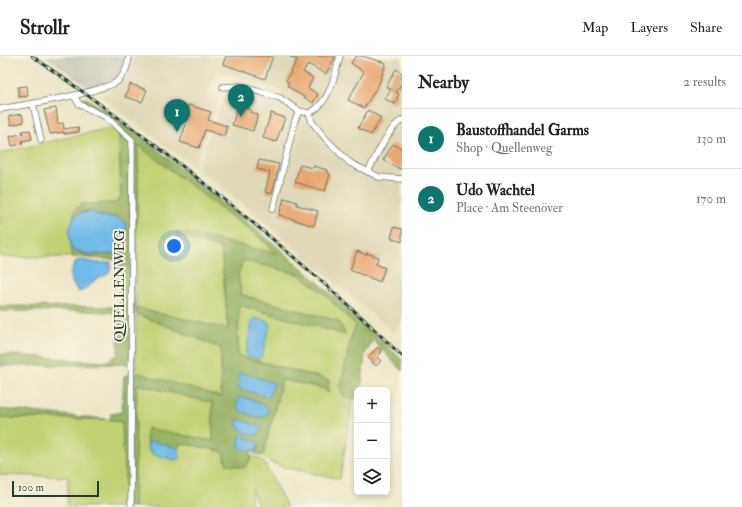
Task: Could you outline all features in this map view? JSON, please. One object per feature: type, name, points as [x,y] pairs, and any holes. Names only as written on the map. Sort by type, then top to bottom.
[{"type":"street","points":[[0,109],[74,96],[116,82],[128,65],[129,56]]},
{"type":"street","points":[[223,87],[240,86],[280,98],[299,111],[309,113],[317,110],[332,86],[340,56]]},
{"type":"street","name":"QUELLENWEG","points":[[74,96],[79,104],[106,117],[132,140],[131,507]]},
{"type":"street","points":[[33,104],[41,140]]},
{"type":"street","points":[[273,209],[299,111]]},
{"type":"street","points":[[309,113],[312,122],[330,144],[350,163],[379,177],[402,179]]},
{"type":"street","points":[[368,172],[396,123],[402,120]]},
{"type":"shaded area","points":[[46,56],[126,56],[124,71],[114,81],[90,89]]},
{"type":"shaded area","points":[[131,56],[402,57],[402,322],[393,332],[240,201],[197,169],[224,96],[240,90],[279,103],[281,91],[217,70],[208,92],[220,96],[194,167],[102,97],[128,75]]},
{"type":"green space","points":[[87,98],[159,151],[275,245],[353,313],[402,360],[402,371],[373,340],[365,355],[361,387],[354,387],[354,399],[345,398],[340,390],[350,341],[356,325],[321,291],[299,274],[243,260],[238,276],[242,295],[338,321],[346,335],[239,305],[238,356],[329,380],[328,393],[323,388],[282,380],[263,456],[250,452],[251,459],[244,468],[227,464],[222,451],[180,443],[178,448],[180,457],[175,460],[152,454],[147,442],[147,428],[213,441],[212,403],[137,384],[134,507],[126,507],[122,422],[110,420],[111,414],[122,412],[124,376],[139,373],[221,397],[221,348],[137,314],[136,308],[228,329],[221,248],[176,235],[177,231],[275,253],[269,245],[138,145],[138,205],[130,259],[135,311],[128,364],[0,366],[0,354],[105,362],[118,355],[119,313],[83,311],[0,311],[0,306],[120,307],[120,260],[72,257],[71,249],[87,255],[117,255],[126,249],[125,224],[118,217],[100,216],[93,211],[81,212],[73,219],[75,211],[81,204],[116,203],[121,196],[119,134],[121,126],[82,99]]},
{"type":"green space","points":[[109,128],[119,134],[121,196],[116,203],[81,204],[75,211],[73,218],[72,257],[0,257],[0,153]]},
{"type":"green space","points":[[138,145],[269,245],[276,254],[176,235],[221,248],[228,330],[136,308]]},
{"type":"green space","points":[[242,260],[299,274],[321,291],[356,325],[350,341],[345,398],[353,398],[340,479],[283,467],[269,462],[263,456],[282,380],[323,388],[328,392],[329,380],[238,356],[238,305],[345,334],[338,321],[242,295],[238,276]]},
{"type":"green space","points":[[137,314],[221,348],[221,397],[135,373]]},
{"type":"green space","points":[[136,384],[212,402],[213,442],[147,429],[146,438],[148,448],[180,457],[178,448],[180,443],[222,451],[251,459],[251,456],[261,459],[287,507],[258,507],[252,488],[251,507],[134,507]]},
{"type":"green space","points":[[0,409],[105,419],[0,418]]},
{"type":"green space","points":[[0,418],[105,419],[122,422],[126,507],[67,507],[68,477],[0,475]]},
{"type":"water","points":[[92,212],[99,216],[118,218],[126,223],[126,250],[117,254],[88,254],[71,249],[69,232],[73,218],[80,213]]},
{"type":"water","points":[[81,260],[99,263],[111,262],[111,267],[110,271],[106,275],[94,281],[86,289],[79,292],[73,284],[71,274],[76,261]]},
{"type":"water","points":[[255,318],[268,321],[270,325],[262,356],[259,359],[247,356],[246,354],[252,321]]},
{"type":"water","points":[[239,373],[274,383],[269,397],[238,389]]},
{"type":"water","points":[[239,397],[256,401],[269,411],[265,417],[257,417],[247,413],[237,408]]},
{"type":"water","points":[[237,419],[258,425],[262,430],[255,436],[244,432],[237,426]]},
{"type":"water","points":[[242,434],[245,437],[259,443],[257,451],[241,449],[239,447],[240,435]]},
{"type":"water","points":[[148,441],[178,448],[180,457],[175,460],[152,454],[148,448]]},
{"type":"building","points":[[226,56],[273,56],[265,79],[223,64]]},
{"type":"building","points":[[289,56],[335,57],[326,74],[308,64],[303,72],[313,78],[308,88],[318,94],[313,103],[287,86],[289,83],[286,81],[297,60]]},
{"type":"building","points":[[356,56],[362,56],[386,63],[379,84],[364,108],[348,100],[364,72],[351,63]]},
{"type":"building","points":[[396,69],[402,73],[402,83],[396,92],[399,94],[395,104],[385,99],[391,89],[386,87]]},
{"type":"building","points":[[130,84],[147,90],[142,102],[125,97]]},
{"type":"building","points":[[27,86],[28,96],[19,97],[18,87]]},
{"type":"building","points":[[188,105],[211,112],[208,120],[227,126],[224,136],[205,130],[199,148],[180,142],[188,119],[184,117]]},
{"type":"building","points":[[238,105],[251,110],[250,112],[258,115],[253,131],[232,125]]},
{"type":"building","points":[[56,108],[58,124],[63,123],[64,129],[78,127],[79,132],[50,134],[44,110]]},
{"type":"building","points":[[368,110],[381,118],[371,135],[358,128]]},
{"type":"building","points":[[271,113],[285,118],[276,142],[263,138]]},
{"type":"building","points":[[22,114],[24,122],[11,125],[9,116]]},
{"type":"building","points":[[30,130],[32,139],[22,141],[23,144],[12,146],[10,136],[23,134],[22,131]]},
{"type":"building","points":[[393,144],[402,149],[402,170],[383,160]]},
{"type":"building","points":[[259,160],[279,164],[272,194],[265,192],[270,172],[257,169]]},
{"type":"building","points":[[300,165],[313,168],[314,166],[327,170],[326,172],[330,174],[325,191],[295,182]]},
{"type":"building","points":[[284,198],[297,202],[297,205],[318,211],[314,226],[279,215]]},
{"type":"building","points":[[394,227],[402,229],[402,242],[391,238]]},
{"type":"building","points":[[357,251],[366,255],[367,253],[378,257],[376,264],[385,268],[380,282],[350,270]]},
{"type":"building","points":[[378,347],[382,352],[377,357],[381,361],[376,366],[368,357]]},
{"type":"railway","points":[[32,56],[81,90],[223,198],[315,275],[402,356]]},
{"type":"place","name":"Udo Wachtel","points":[[241,117]]},
{"type":"place","name":"Baustoffhandel Garms","points":[[177,132]]}]
